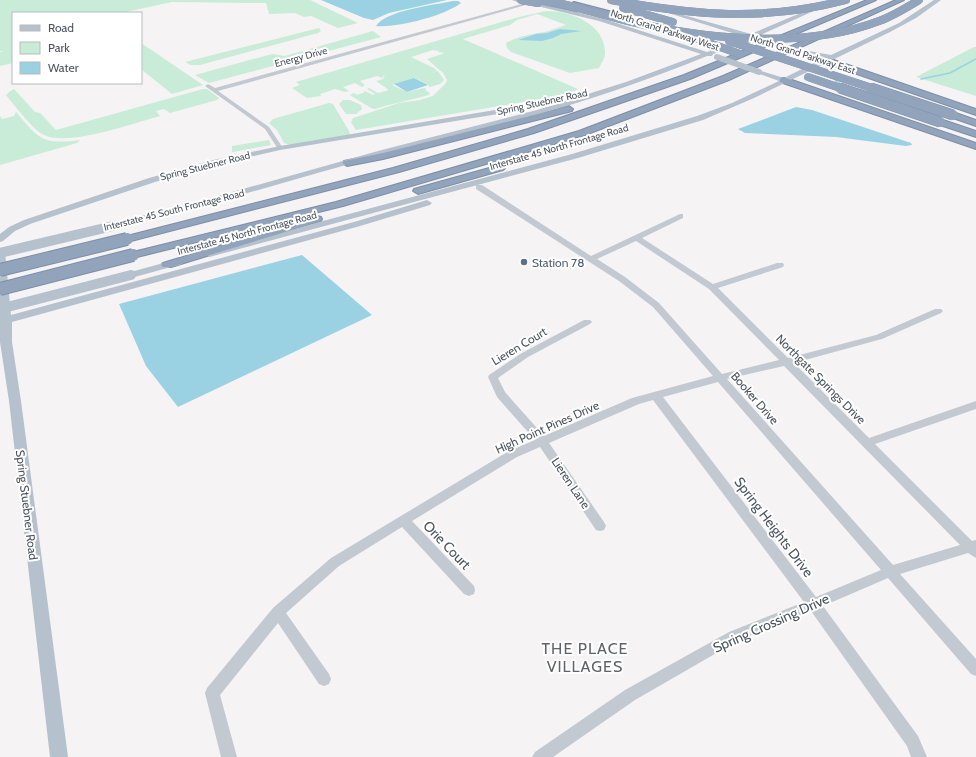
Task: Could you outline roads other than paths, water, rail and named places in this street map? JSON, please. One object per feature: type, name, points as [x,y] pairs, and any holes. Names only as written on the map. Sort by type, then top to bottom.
[{"type":"highway","points":[[521,0],[540,2],[665,29],[714,35],[760,37],[811,35],[858,28],[881,20],[919,0]]},
{"type":"highway","name":"North Grand Parkway West","points":[[558,0],[630,18]]},
{"type":"highway","points":[[611,0],[677,11],[741,14],[797,11],[825,6],[846,0]]},
{"type":"highway","points":[[614,0],[671,18],[759,50]]},
{"type":"highway","points":[[801,29],[804,24],[856,0]]},
{"type":"highway","points":[[0,270],[336,186],[516,136],[687,77],[873,0]]},
{"type":"highway","points":[[0,289],[339,204],[528,150],[624,118],[726,78],[901,0]]},
{"type":"highway","points":[[852,21],[870,18],[913,0]]},
{"type":"highway","points":[[540,2],[722,48]]},
{"type":"highway","name":"North Grand Parkway West","points":[[601,3],[623,8]]},
{"type":"highway","name":"North Grand Parkway East","points":[[623,8],[759,50],[976,123]]},
{"type":"highway","name":"North Grand Parkway East","points":[[630,18],[775,66]]},
{"type":"highway","points":[[825,60],[976,112]]},
{"type":"highway","name":"North Grand Parkway East","points":[[790,71],[976,134]]},
{"type":"highway","points":[[347,163],[383,156],[531,119],[668,79],[687,77]]},
{"type":"highway","points":[[167,266],[286,228],[546,154],[690,99],[723,85],[726,78]]},
{"type":"highway","points":[[783,80],[976,146]]},
{"type":"main road","name":"North Grand Parkway West","points":[[516,0],[540,2],[597,18],[691,48],[757,73]]},
{"type":"main road","name":"North Grand Parkway West","points":[[626,0],[679,14],[751,37]]},
{"type":"main road","points":[[762,37],[834,0]]},
{"type":"main road","name":"Interstate 45 North Frontage Road","points":[[167,266],[575,156],[615,142],[700,118],[736,103],[914,17],[938,0]]},
{"type":"main road","points":[[691,48],[708,47],[736,36],[736,32]]},
{"type":"main road","points":[[347,163],[559,106],[662,72],[698,58],[712,57],[751,37],[762,37],[825,60]]},
{"type":"main road","points":[[803,52],[822,56],[833,56]]},
{"type":"main road","name":"Spring Stuebner Road","points":[[0,239],[12,229],[27,222],[152,180],[213,163],[280,148],[420,126],[557,101],[662,72]]},
{"type":"main road","points":[[757,73],[783,80]]},
{"type":"main road","points":[[757,73],[774,85]]},
{"type":"main road","points":[[420,126],[433,131],[436,134],[425,142]]},
{"type":"main road","points":[[3,314],[357,224],[575,156]]},
{"type":"main road","name":"Interstate 45 South Frontage Road","points":[[0,252],[113,226],[257,189],[347,163]]},
{"type":"main road","name":"Spring Stuebner Road","points":[[0,252],[6,342],[15,401],[59,757]]},
{"type":"main road","points":[[3,314],[131,275],[167,266]]},
{"type":"street","name":"Energy Drive","points":[[526,0],[208,86],[214,90],[540,2]]},
{"type":"street","points":[[385,38],[392,42]]},
{"type":"street","points":[[214,90],[267,128],[280,148]]},
{"type":"street","name":"Booker Drive","points":[[479,187],[634,287],[656,305],[976,669]]},
{"type":"street","points":[[591,259],[680,216]]},
{"type":"street","name":"Northgate Springs Drive","points":[[637,238],[686,268],[712,287],[866,443],[974,548]]},
{"type":"street","points":[[712,287],[780,265]]},
{"type":"street","name":"High Point Pines Drive","points":[[228,757],[212,693],[278,612],[335,562],[513,454],[636,401],[879,337],[938,311]]},
{"type":"street","name":"Lieren Court","points":[[542,441],[501,394],[493,377],[525,355],[587,322]]},
{"type":"street","name":"Spring Heights Drive","points":[[656,396],[814,604],[913,741],[919,757]]},
{"type":"street","points":[[866,443],[976,405]]},
{"type":"street","name":"Lieren Lane","points":[[542,441],[600,526]]},
{"type":"street","name":"Orie Court","points":[[403,520],[469,590]]},
{"type":"street","name":"Spring Crossing Drive","points":[[540,757],[630,695],[727,640],[890,572],[974,548]]},
{"type":"street","points":[[278,612],[324,679]]},
{"type":"water","points":[[321,0],[447,0],[389,13],[373,20],[364,18]]},
{"type":"water","points":[[458,1],[461,3],[432,17],[396,25],[376,26],[381,20],[400,12],[423,6]]},
{"type":"water","points":[[560,29],[582,31],[561,34],[542,41],[518,40],[536,34],[547,33]]},
{"type":"water","points":[[414,78],[428,85],[407,92],[394,84]]},
{"type":"water","points":[[796,107],[812,110],[911,143],[912,145],[906,146],[836,137],[745,133],[738,129]]},
{"type":"water","points":[[302,255],[372,315],[178,407],[146,366],[119,304]]},
{"type":"waterway","points":[[921,79],[950,73],[976,59]]},
{"type":"waterway","points":[[835,81],[844,85]]},
{"type":"waterway","points":[[857,89],[873,93]]},
{"type":"place","name":"Station 78","points":[[524,262]]},
{"type":"district","name":"THE PLACE VILLAGES","points":[[585,657]]}]
